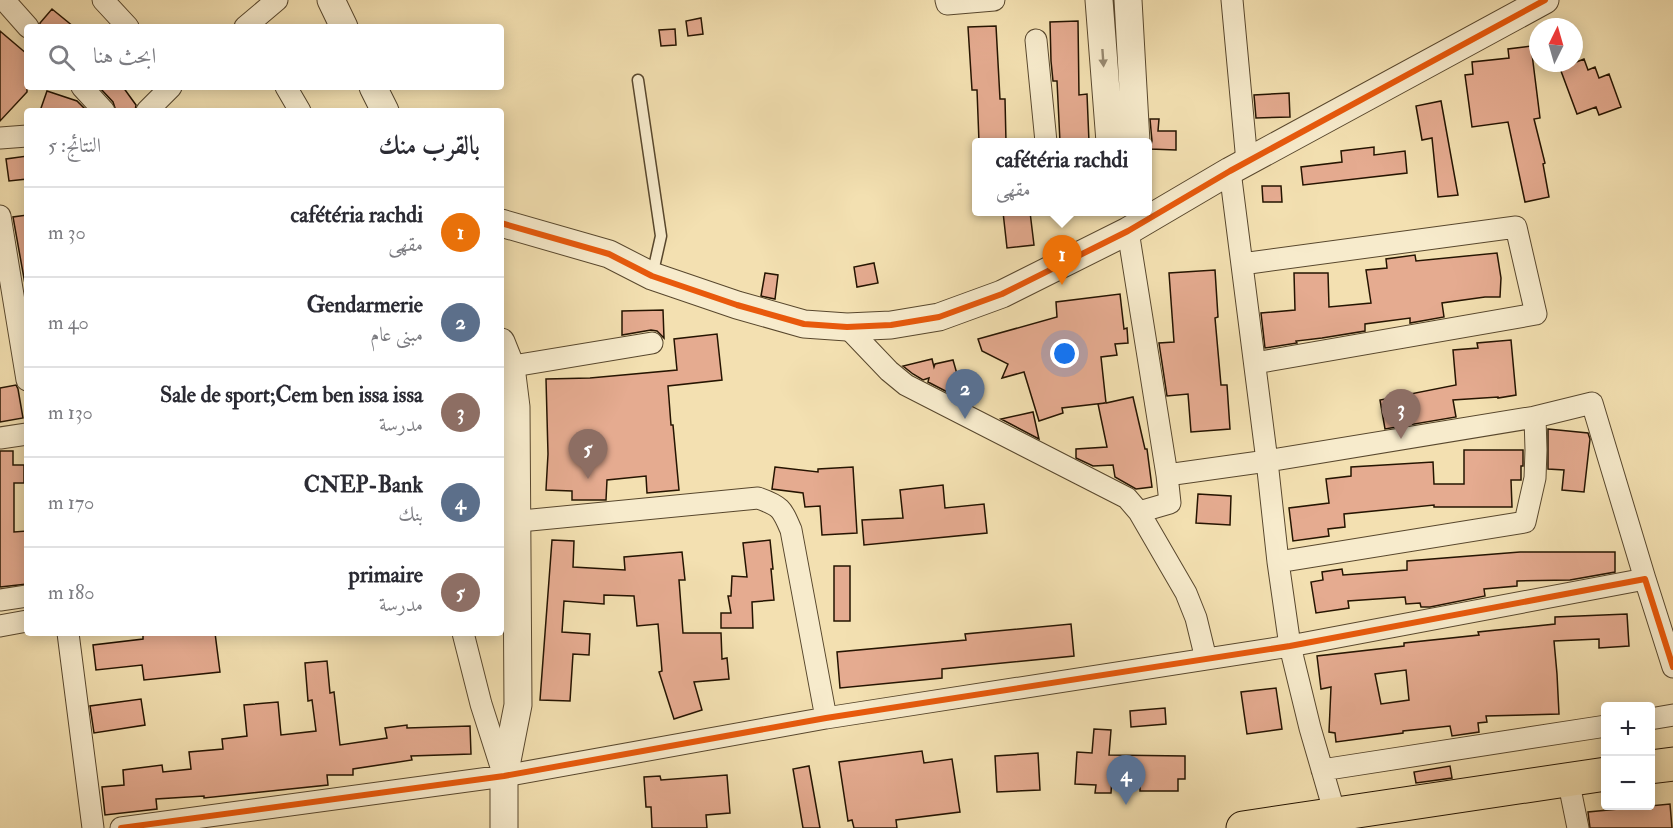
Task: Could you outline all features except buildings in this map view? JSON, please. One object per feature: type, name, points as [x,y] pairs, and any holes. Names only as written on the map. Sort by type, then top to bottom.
[{"type":"main road","points":[[1655,766],[1673,764]]},
{"type":"main road","points":[[1243,828],[1601,775]]},
{"type":"street","points":[[4,0],[25,24]]},
{"type":"street","points":[[103,0],[125,24]]},
{"type":"street","points":[[251,24],[277,0]]},
{"type":"street","points":[[331,0],[343,24]]},
{"type":"street","points":[[946,0],[947,4],[994,0]]},
{"type":"street","points":[[1099,0],[1110,138]]},
{"type":"street","points":[[1128,0],[1136,138]]},
{"type":"street","points":[[1232,0],[1242,264],[1278,562],[1290,646],[1310,728],[1335,814]]},
{"type":"street","points":[[1152,207],[1238,167],[1545,0]]},
{"type":"street","points":[[1036,40],[1046,138]]},
{"type":"street","points":[[85,90],[101,108]]},
{"type":"street","points":[[150,108],[168,90]]},
{"type":"street","points":[[288,90],[298,108]]},
{"type":"street","points":[[374,90],[384,108]]},
{"type":"street","points":[[0,138],[24,136]]},
{"type":"street","points":[[0,216],[24,363]]},
{"type":"street","points":[[504,224],[609,254],[652,276],[737,305],[804,324],[847,327],[891,325],[939,317],[1002,294],[1127,218],[1170,503],[1139,512]]},
{"type":"street","points":[[1242,264],[1516,227],[1536,314],[1255,363]]},
{"type":"street","points":[[504,238],[612,270],[652,276]]},
{"type":"street","points":[[847,327],[889,371],[906,385],[1127,498],[1139,512],[1186,593],[1196,618],[1206,659]]},
{"type":"street","points":[[504,828],[504,776],[518,705],[509,522],[516,407],[506,368],[652,343]]},
{"type":"street","points":[[1167,475],[1535,417],[1592,403],[1673,667]]},
{"type":"street","points":[[1278,562],[1526,522],[1535,478],[1535,417]]},
{"type":"street","points":[[0,438],[24,434]]},
{"type":"street","points":[[509,522],[758,498],[775,504],[784,515],[791,530],[826,718]]},
{"type":"street","points":[[121,828],[504,776],[826,718],[1290,646],[1645,579]]},
{"type":"street","points":[[0,600],[24,596]]},
{"type":"street","points":[[0,626],[24,622]]},
{"type":"street","points":[[68,636],[93,828]]},
{"type":"street","points":[[464,636],[480,704],[504,776]]},
{"type":"street","points":[[480,704],[502,714],[512,711],[518,705]]},
{"type":"street","points":[[1655,718],[1673,715]]},
{"type":"street","points":[[1322,770],[1601,727]]},
{"type":"street","points":[[1568,779],[1578,828]]},
{"type":"lane","points":[[638,80],[661,236],[652,276]]},
{"type":"cycle path","points":[[504,224],[609,254],[652,276],[737,305],[804,324],[847,327],[891,325],[939,317],[1002,294],[1128,231],[1230,171],[1545,0]]},
{"type":"cycle path","points":[[121,828],[504,776],[826,718],[1290,646],[1645,579],[1673,667]]},
{"type":"place","name":"cafétéria rachdi","points":[[1062,285]]},
{"type":"place","name":"Gendarmerie","points":[[965,419]]},
{"type":"place","name":"Sale de sport;Cem ben issa issa","points":[[1401,439]]},
{"type":"place","name":"primaire","points":[[588,479]]},
{"type":"place","name":"CNEP-Bank","points":[[1126,805]]}]
